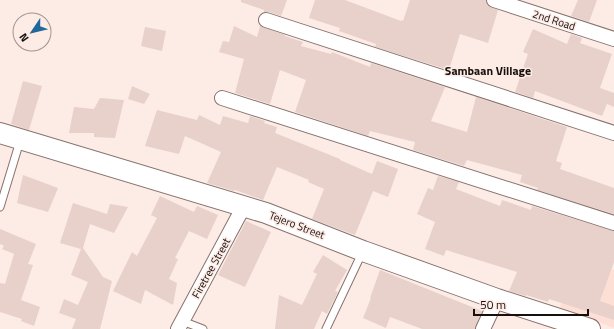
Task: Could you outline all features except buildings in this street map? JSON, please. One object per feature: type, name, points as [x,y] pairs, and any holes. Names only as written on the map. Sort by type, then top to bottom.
[{"type":"main road","name":"Tejero Street","points":[[0,133],[266,213],[363,251],[497,300],[590,329]]},
{"type":"street","name":"2nd Road","points":[[494,0],[614,39]]},
{"type":"street","points":[[266,20],[614,133]]},
{"type":"street","points":[[222,98],[614,223]]},
{"type":"street","name":"Firetree Street","points":[[180,325],[244,206]]},
{"type":"street","points":[[483,329],[497,300]]},
{"type":"lane","points":[[0,207],[20,139]]},
{"type":"lane","points":[[326,329],[363,251]]},
{"type":"lane","points":[[180,325],[203,329]]},
{"type":"shaded area","points":[[576,255],[614,270],[614,328],[560,308]]},
{"type":"district","name":"Sambaan Village","points":[[488,70]]}]
